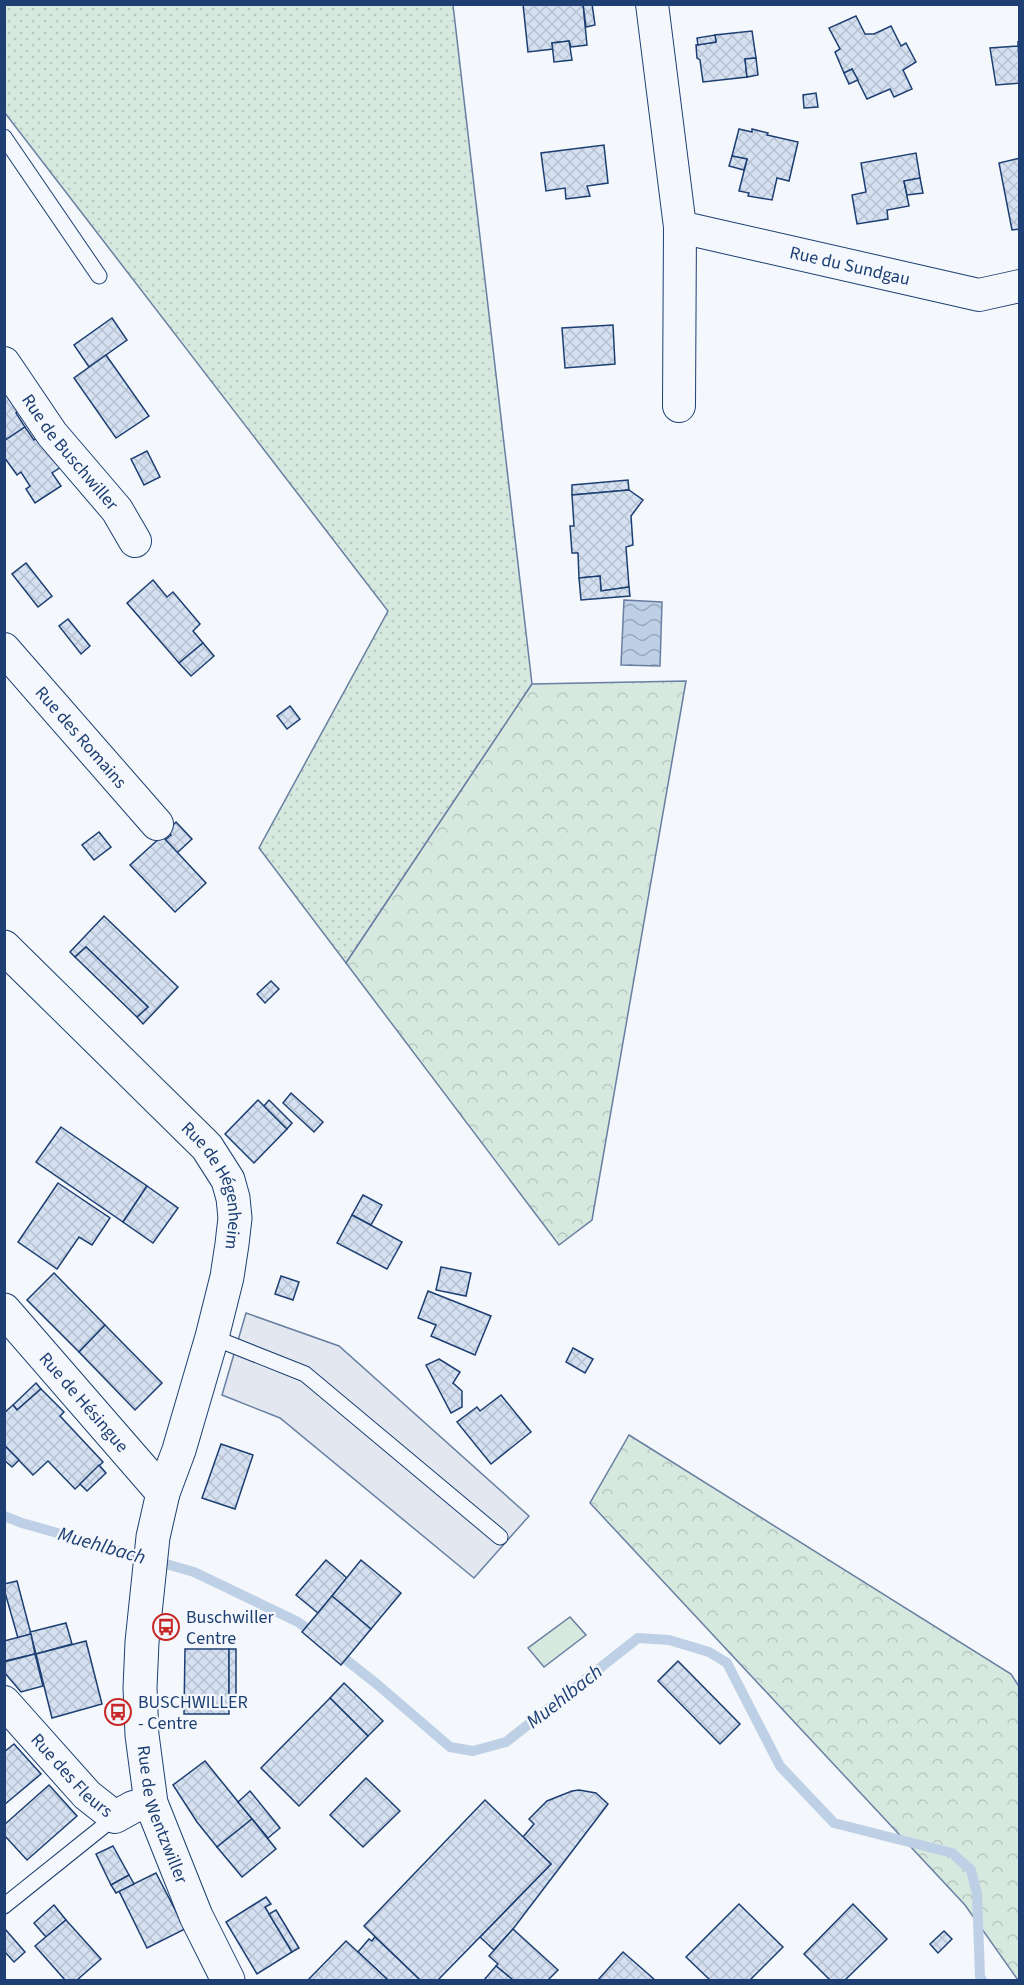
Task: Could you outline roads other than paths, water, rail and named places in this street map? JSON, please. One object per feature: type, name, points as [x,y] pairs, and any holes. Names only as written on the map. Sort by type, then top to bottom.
[{"type":"street","points":[[652,4],[680,226],[679,406]]},
{"type":"street","name":"Rue du Sundgau","points":[[680,226],[980,295],[1020,286]]},
{"type":"street","name":"Rue de Buschwiller","points":[[4,363],[52,434],[117,510],[135,541]]},
{"type":"street","name":"Rue des Romains","points":[[4,649],[157,824]]},
{"type":"street","name":"Rue de Hégenheim","points":[[4,947],[207,1147],[228,1180],[236,1218],[227,1277],[179,1450],[163,1493]]},
{"type":"street","name":"Rue de Hésingue","points":[[4,1310],[163,1493]]},
{"type":"street","name":"Rue de Wentzwiller","points":[[163,1493],[153,1537],[140,1688],[142,1734],[151,1803],[196,1916],[228,1980]]},
{"type":"street","name":"Rue des Fleurs","points":[[4,1702],[87,1795],[115,1817],[133,1807],[151,1803]]},
{"type":"lane","points":[[4,137],[99,276]]},
{"type":"lane","points":[[212,1337],[305,1374],[500,1537]]},
{"type":"lane","points":[[4,1906],[115,1817]]},
{"type":"water","points":[[624,600],[662,602],[660,666],[621,665]]},
{"type":"waterway","name":"Muehlbach","points":[[4,1516],[194,1572],[298,1622],[316,1635]]},
{"type":"waterway","name":"Muehlbach","points":[[335,1651],[450,1747],[473,1751],[506,1742],[638,1638],[669,1640],[709,1652],[727,1663],[780,1766],[834,1823],[952,1853],[971,1870],[977,1894],[980,1977],[982,1980]]},
{"type":"place","name":"Buschwiller Centre","points":[[166,1627]]},
{"type":"place","name":"BUSCHWILLER - Centre","points":[[118,1712]]}]
